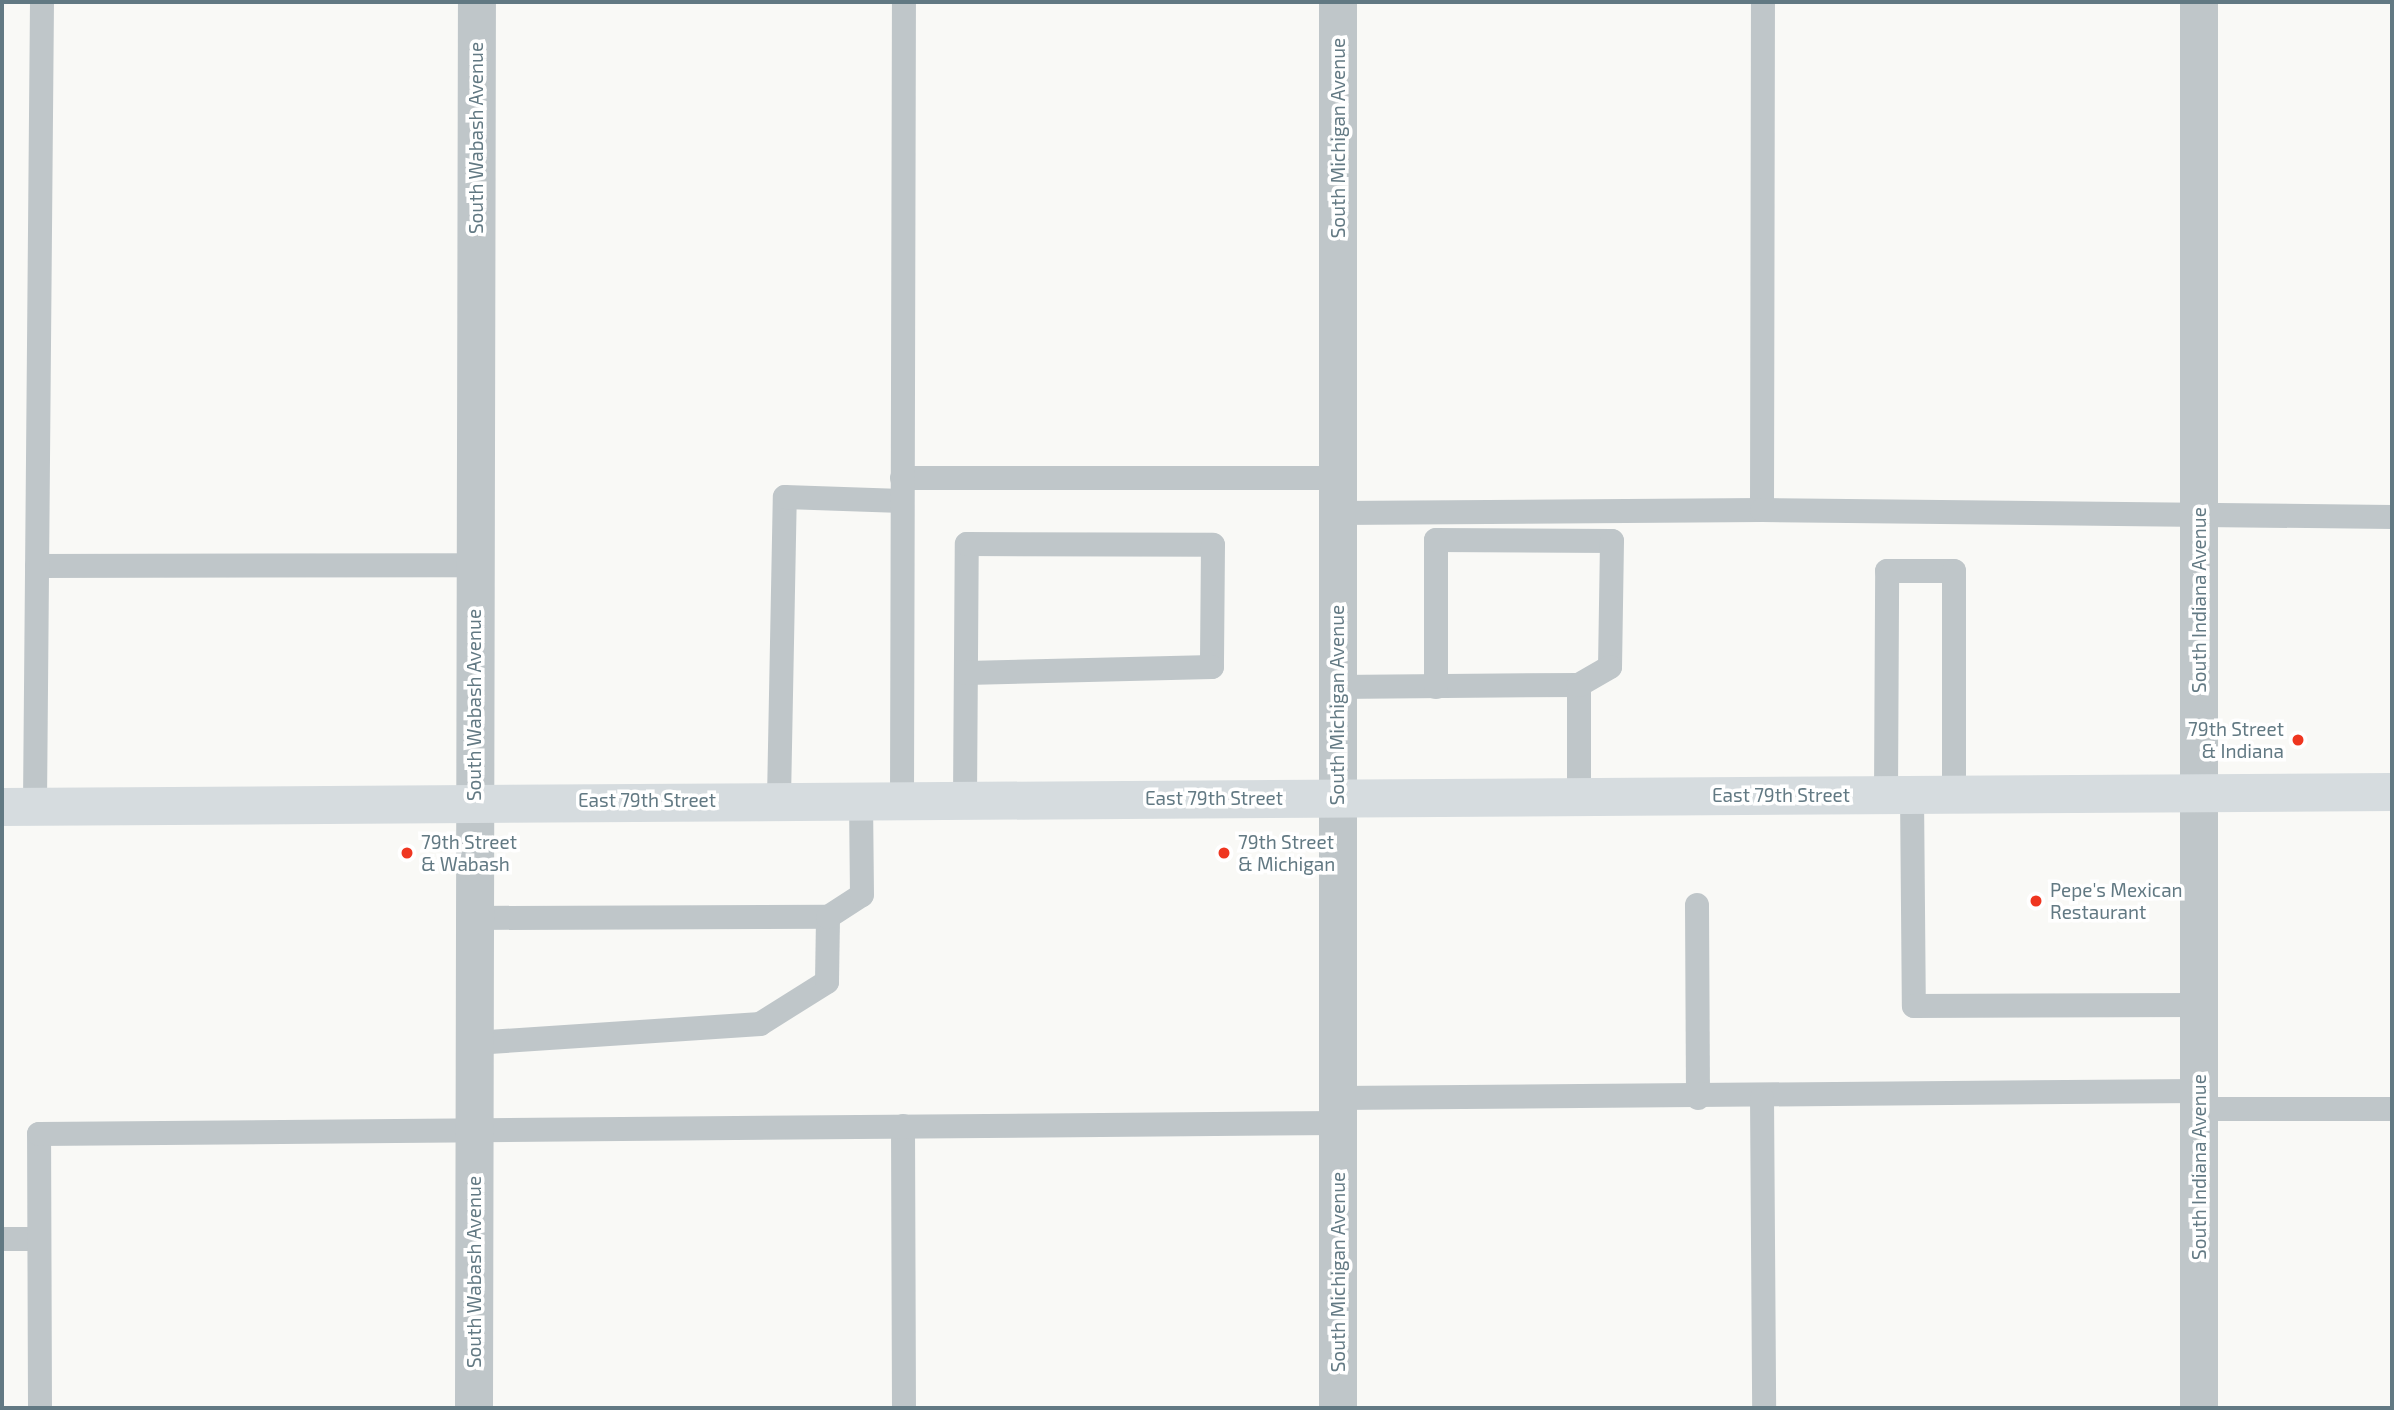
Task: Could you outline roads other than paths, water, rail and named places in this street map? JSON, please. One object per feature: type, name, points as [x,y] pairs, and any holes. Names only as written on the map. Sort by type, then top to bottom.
[{"type":"main road","name":"East 79th Street","points":[[13,801],[2392,792]]},
{"type":"street","name":"South Wabash Avenue","points":[[474,1408],[477,2]]},
{"type":"street","name":"South Michigan Avenue","points":[[1338,2],[1338,1408]]},
{"type":"street","name":"South Indiana Avenue","points":[[2199,2],[2199,1408]]},
{"type":"lane","points":[[13,801],[37,566],[42,2]]},
{"type":"lane","points":[[902,799],[904,2]]},
{"type":"lane","points":[[1762,510],[1763,2]]},
{"type":"lane","points":[[779,799],[785,497],[902,490],[1337,496],[1437,512],[1762,510],[2392,517]]},
{"type":"lane","points":[[1337,687],[1578,685],[1610,667],[1612,511]]},
{"type":"lane","points":[[1436,687],[1437,512]]},
{"type":"lane","points":[[1436,540],[1612,541]]},
{"type":"lane","points":[[965,799],[967,544],[1213,545],[1212,667],[966,673]]},
{"type":"lane","points":[[37,566],[475,565]]},
{"type":"lane","points":[[1954,794],[1955,571],[1887,571],[1914,1006],[2199,1005]]},
{"type":"lane","points":[[1578,685],[1579,796]]},
{"type":"lane","points":[[474,918],[828,917],[862,895],[861,799]]},
{"type":"lane","points":[[1697,905],[1698,1097]]},
{"type":"lane","points":[[474,1042],[760,1024],[827,982],[828,917]]},
{"type":"lane","points":[[40,1408],[39,1134],[903,1126],[1698,1097],[2199,1100],[2392,1109]]},
{"type":"lane","points":[[1762,1098],[1764,1408]]},
{"type":"lane","points":[[903,1126],[904,1408]]},
{"type":"lane","points":[[2,1239],[39,1239]]},
{"type":"place","name":"79th Street & Indiana","points":[[2298,740]]},
{"type":"place","name":"79th Street & Wabash","points":[[407,853]]},
{"type":"place","name":"79th Street & Michigan","points":[[1224,853]]},
{"type":"place","name":"Pepe's Mexican Restaurant","points":[[2036,901]]}]
